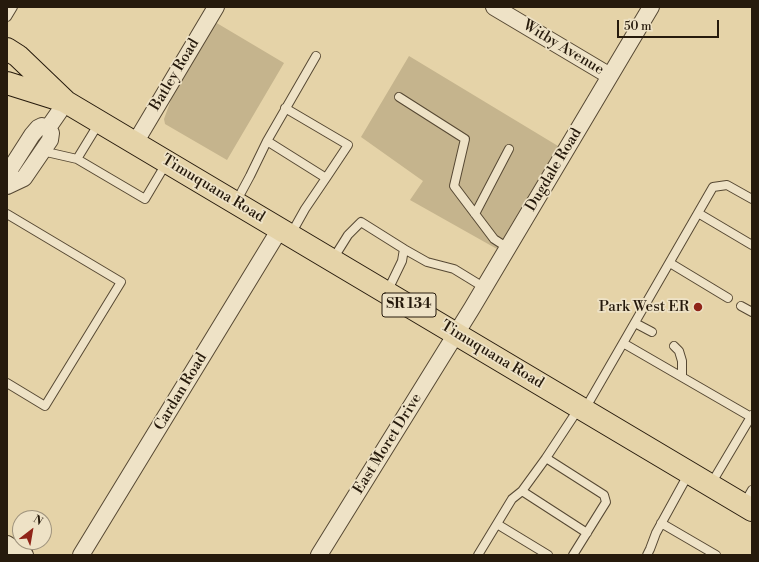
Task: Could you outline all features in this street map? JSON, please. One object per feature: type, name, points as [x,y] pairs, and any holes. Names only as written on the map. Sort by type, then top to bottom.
[{"type":"main road","name":"Timuquana Road","points":[[7,50],[18,56],[66,102],[710,485],[749,501]]},
{"type":"main road","name":"Timuquana Road","points":[[7,83],[66,102]]},
{"type":"street","name":"Batley Road","points":[[135,143],[216,7]]},
{"type":"street","name":"Witby Avenue","points":[[494,7],[610,76]]},
{"type":"street","name":"Dugdale Road","points":[[457,334],[651,7]]},
{"type":"street","points":[[48,128],[66,102]]},
{"type":"street","points":[[42,126],[48,128],[51,133],[50,140],[24,178],[7,186],[9,171],[32,135],[42,126]]},
{"type":"street","name":"Cardan Road","points":[[82,555],[285,232]]},
{"type":"street","name":"East Moret Drive","points":[[319,555],[457,334]]},
{"type":"street","points":[[7,544],[25,555]]},
{"type":"lane","points":[[7,17],[13,7]]},
{"type":"lane","points":[[236,203],[266,141],[316,56]]},
{"type":"lane","points":[[399,98],[465,139],[454,186],[494,239],[508,248]]},
{"type":"lane","points":[[285,232],[305,209],[348,145],[286,108]]},
{"type":"lane","points":[[77,159],[99,122]]},
{"type":"lane","points":[[266,141],[326,178]]},
{"type":"lane","points":[[475,214],[509,149]]},
{"type":"lane","points":[[42,151],[77,159],[145,199],[166,162]]},
{"type":"lane","points":[[478,555],[512,499],[522,491],[582,408],[624,343],[713,187],[727,185],[752,200]]},
{"type":"lane","points":[[698,213],[752,245]]},
{"type":"lane","points":[[7,214],[121,282],[45,406],[7,383]]},
{"type":"lane","points":[[332,260],[348,235],[361,222],[427,262],[454,269],[484,288]]},
{"type":"lane","points":[[387,292],[402,261],[404,249]]},
{"type":"lane","points":[[670,263],[728,298]]},
{"type":"lane","points":[[741,306],[752,312]]},
{"type":"lane","points":[[635,323],[652,332]]},
{"type":"lane","points":[[624,343],[751,416],[710,485]]},
{"type":"lane","points":[[674,346],[679,351],[682,362],[682,377]]},
{"type":"lane","points":[[546,458],[604,495],[606,502],[574,555]]},
{"type":"lane","points":[[647,555],[661,523],[689,472]]},
{"type":"lane","points":[[522,491],[587,533]]},
{"type":"lane","points":[[661,523],[716,555]]},
{"type":"lane","points":[[497,524],[548,555]]},
{"type":"shaded area","points":[[215,22],[284,63],[227,160],[165,124],[164,119],[172,97]]},
{"type":"shaded area","points":[[409,56],[558,146],[497,249],[410,200],[423,181],[361,137]]},
{"type":"place","name":"Park West ER","points":[[698,307]]}]
